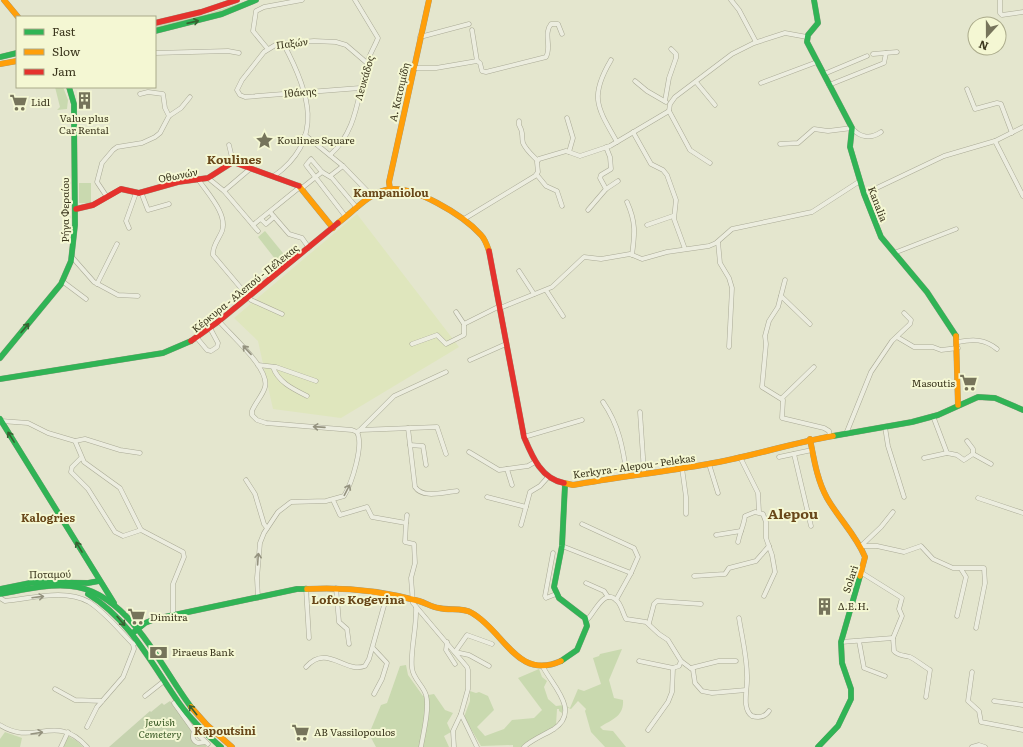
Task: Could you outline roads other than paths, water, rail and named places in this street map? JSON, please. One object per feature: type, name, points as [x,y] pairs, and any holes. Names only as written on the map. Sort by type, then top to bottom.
[{"type":"main road","points":[[4,0],[17,16]]},
{"type":"main road","points":[[156,23],[201,12],[237,0]]},
{"type":"main road","points":[[156,31],[222,14],[256,0]]},
{"type":"main road","name":"Α. Κατσιμίδη","points":[[390,189],[391,173],[428,0]]},
{"type":"main road","points":[[814,0],[818,23],[807,36],[808,44],[852,128]]},
{"type":"main road","points":[[0,57],[16,53]]},
{"type":"main road","points":[[0,64],[16,61]]},
{"type":"main road","name":"Ρήγα Φεραίου","points":[[0,358],[62,281],[72,257],[75,238],[76,209],[74,104],[69,88]]},
{"type":"main road","name":"Kanalia","points":[[852,128],[850,147],[864,194],[881,237],[927,292],[953,329],[958,342],[958,405]]},
{"type":"main road","points":[[233,162],[274,176],[301,188],[333,228]]},
{"type":"main road","name":"Οθωνών","points":[[76,209],[87,208],[121,188],[139,193],[178,182],[208,178],[233,162]]},
{"type":"main road","name":"Κέρκυρα - Αλεπού - Πέλεκας","points":[[0,379],[158,354],[180,347],[197,338],[219,322],[372,196],[390,189]]},
{"type":"main road","name":"Kerkyra - Alepou - Pelekas","points":[[390,189],[399,189],[410,192],[464,219],[479,232],[487,245],[524,437],[535,462],[548,477],[565,485],[581,484],[644,472],[709,464],[810,439],[885,427],[933,416],[974,398],[986,396],[1001,400],[1023,410]]},
{"type":"main road","points":[[0,420],[116,607],[137,629],[190,706],[208,727],[232,747]]},
{"type":"main road","name":"Solari","points":[[810,439],[820,482],[827,497],[860,546],[865,557],[841,642],[842,663],[851,689],[851,699],[838,726],[818,747]]},
{"type":"main road","points":[[132,634],[151,620],[173,614],[306,588],[336,588],[363,590],[413,600],[441,609],[463,609],[474,613],[519,658],[532,665],[543,667],[561,661],[576,653],[585,632],[586,621],[582,615],[559,598],[556,594],[554,583],[562,546],[565,485]]},
{"type":"main road","name":"Ποταμού","points":[[0,589],[40,581],[63,581],[92,584],[99,581]]},
{"type":"main road","points":[[0,594],[45,587],[72,588],[88,590],[116,607]]},
{"type":"main road","points":[[72,588],[104,604],[115,614],[132,634],[135,643],[164,681],[183,711],[202,734],[221,747]]},
{"type":"street","points":[[267,48],[253,31],[256,11],[284,1],[302,0]]},
{"type":"street","name":"Λευκάδος","points":[[330,155],[342,143],[348,133],[367,63],[378,37],[355,0]]},
{"type":"street","points":[[731,0],[739,10],[756,42]]},
{"type":"street","points":[[1000,0],[1000,12],[1002,15],[1023,12]]},
{"type":"street","points":[[472,30],[477,61],[480,62],[482,71],[485,73],[542,59],[547,54],[546,34],[550,25],[553,23],[558,24],[562,34]]},
{"type":"street","points":[[420,37],[469,24]]},
{"type":"street","points":[[710,163],[690,150],[669,110],[670,104],[675,97],[732,54],[756,42],[785,34],[807,36]]},
{"type":"street","name":"Παξών","points":[[240,95],[237,90],[242,80],[267,48],[283,43],[320,41],[341,43],[354,51],[367,63]]},
{"type":"street","points":[[274,176],[292,160],[301,146],[309,119],[305,92],[300,76],[283,43]]},
{"type":"street","points":[[665,101],[669,78],[676,58],[676,54],[671,49]]},
{"type":"street","points":[[156,53],[228,51],[239,53]]},
{"type":"street","points":[[872,54],[897,52]]},
{"type":"street","points":[[829,85],[884,63],[886,53]]},
{"type":"street","points":[[824,74],[867,56]]},
{"type":"street","points":[[611,60],[601,76],[597,100],[617,142]]},
{"type":"street","points":[[414,68],[436,68],[477,61]]},
{"type":"street","points":[[761,83],[817,62]]},
{"type":"street","points":[[635,81],[646,91],[670,104]]},
{"type":"street","points":[[696,82],[715,105]]},
{"type":"street","name":"Ιθάκης","points":[[240,95],[247,97],[360,88]]},
{"type":"street","points":[[967,89],[975,109],[998,103],[1001,104],[1012,133]]},
{"type":"street","points":[[140,94],[148,92],[162,94],[165,108],[169,116]]},
{"type":"street","points":[[107,197],[96,182],[100,167],[107,156],[118,147],[142,143],[155,137],[160,133],[169,116],[181,108],[190,96]]},
{"type":"street","points":[[538,160],[564,152],[569,152],[580,156],[606,147],[617,142],[669,110]]},
{"type":"street","points":[[567,118],[573,138],[569,152]]},
{"type":"street","points":[[519,121],[519,125],[523,131],[523,142],[525,147],[538,160]]},
{"type":"street","points":[[864,194],[944,156],[995,141],[1023,127]]},
{"type":"street","points":[[780,144],[798,143],[814,129],[824,131],[852,128],[858,134],[874,137],[881,132]]},
{"type":"street","points":[[633,132],[651,164],[666,173],[676,200],[673,216],[685,249]]},
{"type":"street","points":[[305,135],[343,166],[372,196]]},
{"type":"street","points":[[995,141],[1023,196]]},
{"type":"street","points":[[229,145],[233,162]]},
{"type":"street","points":[[606,147],[610,157],[611,169],[601,175],[600,178],[606,189]]},
{"type":"street","points":[[346,218],[316,177],[306,166],[311,159],[322,172],[330,176],[357,208]]},
{"type":"street","points":[[538,160],[536,175],[546,186],[557,191],[562,206]]},
{"type":"street","points":[[330,176],[343,166]]},
{"type":"street","points":[[224,191],[251,168]]},
{"type":"street","points":[[253,225],[322,172]]},
{"type":"street","points":[[464,219],[536,175]]},
{"type":"street","points":[[208,178],[224,191],[258,231]]},
{"type":"street","points":[[198,179],[218,208],[223,220],[223,228],[214,248],[213,255],[248,298],[260,305],[282,314]]},
{"type":"street","points":[[588,210],[606,189],[618,180]]},
{"type":"street","points":[[464,324],[500,307],[556,285],[584,257],[601,259],[632,255],[640,259],[644,259],[662,253],[709,246],[718,242],[732,228],[812,212],[860,181]]},
{"type":"street","points":[[139,193],[148,210],[169,204]]},
{"type":"street","points":[[129,228],[126,221],[139,193]]},
{"type":"street","points":[[627,202],[634,219],[632,255]]},
{"type":"street","points":[[270,212],[289,234],[302,238],[309,248]]},
{"type":"street","points":[[647,225],[673,216]]},
{"type":"street","points":[[261,219],[266,224],[274,217]]},
{"type":"street","points":[[894,253],[956,229]]},
{"type":"street","points":[[718,242],[720,263],[729,278],[732,288],[729,347]]},
{"type":"street","points":[[97,284],[117,244]]},
{"type":"street","points":[[72,257],[97,284],[118,295],[138,296]]},
{"type":"street","points":[[519,270],[534,294]]},
{"type":"street","points":[[785,280],[781,296],[776,310],[769,321],[765,336],[766,344],[762,386],[782,398],[784,402],[781,413],[782,418],[824,428],[829,431],[830,436]]},
{"type":"street","points":[[62,281],[86,298]]},
{"type":"street","points":[[546,290],[563,316]]},
{"type":"street","points":[[781,296],[810,324]]},
{"type":"street","points":[[412,344],[437,335],[444,343],[447,343],[464,335],[464,324],[456,312]]},
{"type":"street","points":[[846,434],[869,376],[897,337],[911,323],[910,318],[904,313]]},
{"type":"street","points":[[219,322],[247,351],[258,365],[266,383],[264,390],[252,412],[254,418],[266,423],[358,431],[438,428],[446,454]]},
{"type":"street","points":[[197,338],[207,350],[211,351],[216,348],[218,342],[210,328]]},
{"type":"street","points":[[897,337],[914,347],[933,347],[940,350],[958,348]]},
{"type":"street","points":[[958,342],[982,341],[989,343],[997,349]]},
{"type":"street","points":[[470,360],[506,344]]},
{"type":"street","points":[[258,365],[272,367],[316,381]]},
{"type":"street","points":[[272,367],[275,375],[280,380],[307,396]]},
{"type":"street","points":[[782,398],[814,367]]},
{"type":"street","points":[[358,431],[394,396],[446,372]]},
{"type":"street","points":[[603,402],[612,415],[618,429],[627,476]]},
{"type":"street","points":[[640,412],[644,472]]},
{"type":"street","points":[[933,416],[947,453]]},
{"type":"street","points":[[0,420],[28,423],[48,433],[76,441],[85,439],[120,450],[140,453]]},
{"type":"street","points":[[524,437],[582,420]]},
{"type":"street","points":[[885,427],[888,446],[904,497]]},
{"type":"street","points":[[408,428],[414,487],[426,494],[457,491]]},
{"type":"street","points":[[258,598],[259,546],[267,528],[278,512],[290,502],[334,500],[345,495],[353,477],[357,458],[358,431]]},
{"type":"street","points":[[76,441],[81,458],[88,466],[120,488],[141,530],[179,549],[184,554],[173,584],[173,614]]},
{"type":"street","points":[[967,442],[973,449],[973,454]]},
{"type":"street","points":[[410,445],[423,446],[426,465]]},
{"type":"street","points":[[779,457],[812,450]]},
{"type":"street","points":[[469,452],[497,470],[528,466],[535,462]]},
{"type":"street","points":[[924,458],[947,453],[957,455],[964,460],[973,454]]},
{"type":"street","points":[[794,454],[811,526]]},
{"type":"street","points":[[973,454],[991,464]]},
{"type":"street","points":[[740,457],[758,493],[759,512],[765,518],[769,546],[772,555],[775,573],[764,596]]},
{"type":"street","points":[[81,458],[72,467],[71,472],[88,489],[114,532],[122,536],[141,530]]},
{"type":"street","points":[[709,464],[718,493]]},
{"type":"street","points":[[682,468],[686,497],[686,514]]},
{"type":"street","points":[[506,469],[512,485]]},
{"type":"street","points":[[521,525],[530,492],[540,486],[548,477]]},
{"type":"street","points":[[246,480],[255,494],[261,518],[267,528]]},
{"type":"street","points":[[487,498],[526,507]]},
{"type":"street","points":[[978,498],[1023,513]]},
{"type":"street","points":[[334,500],[340,515],[367,507],[372,517],[406,523]]},
{"type":"street","points":[[738,542],[744,525],[745,516],[759,512]]},
{"type":"street","points":[[860,546],[881,527],[892,512]]},
{"type":"street","points":[[407,515],[405,542],[414,544],[415,555],[411,578],[413,600],[416,607],[447,642],[468,670],[468,689],[462,714],[453,731],[454,747]]},
{"type":"street","points":[[582,524],[634,548],[638,557],[616,600]]},
{"type":"street","points":[[716,535],[741,531]]},
{"type":"street","points":[[562,546],[631,573]]},
{"type":"street","points":[[694,576],[725,574],[729,568],[756,561],[769,546]]},
{"type":"street","points":[[860,546],[877,546],[904,552],[922,546],[933,559],[953,568],[961,569],[982,567],[985,570],[986,583],[976,628]]},
{"type":"street","points":[[553,553],[545,596],[546,598],[556,594]]},
{"type":"street","points":[[957,616],[966,577],[961,569]]},
{"type":"street","points":[[862,572],[902,598],[898,608],[902,616],[893,638],[895,653],[911,657],[922,666],[930,670],[926,697]]},
{"type":"street","points":[[586,583],[604,591],[608,597],[616,600],[626,619],[649,623],[658,634],[671,642],[681,661],[691,668],[695,683],[705,692],[722,693],[746,690]]},
{"type":"street","points":[[306,588],[309,638]]},
{"type":"street","points":[[336,588],[339,620],[347,630],[349,644]]},
{"type":"street","points":[[0,598],[5,601],[52,595],[77,597],[97,608],[135,643],[123,676],[102,701],[87,727]]},
{"type":"street","points":[[306,667],[312,661],[322,658],[333,659],[350,665],[363,667],[368,661],[373,648],[387,595]]},
{"type":"street","points":[[586,621],[600,602],[608,597]]},
{"type":"street","points":[[649,623],[654,604],[657,601],[701,604]]},
{"type":"street","points":[[416,607],[416,628],[412,669],[414,677],[425,692],[427,701],[421,747]]},
{"type":"street","points":[[739,618],[747,676],[746,700],[749,715],[753,717],[764,716],[769,711]]},
{"type":"street","points":[[455,652],[467,635],[492,644]]},
{"type":"street","points":[[841,642],[859,642],[893,638]]},
{"type":"street","points":[[447,642],[446,650],[455,664]]},
{"type":"street","points":[[859,642],[864,668],[885,676]]},
{"type":"street","points":[[373,648],[387,662],[382,679],[374,694]]},
{"type":"street","points":[[455,652],[469,655],[488,666]]},
{"type":"street","points":[[639,661],[673,668],[679,666],[681,661]]},
{"type":"street","points":[[691,668],[719,661],[736,661]]},
{"type":"street","points":[[524,747],[558,726],[565,711],[565,706],[560,693],[543,667]]},
{"type":"street","points":[[648,730],[668,702],[672,692],[673,668]]},
{"type":"street","points":[[972,672],[968,701],[979,711],[981,722],[1023,730]]},
{"type":"street","points":[[145,696],[164,681]]},
{"type":"street","points":[[55,689],[75,700],[102,701]]},
{"type":"street","points":[[994,701],[1023,705]]},
{"type":"street","points":[[174,703],[183,711],[194,731],[202,734],[207,743],[198,743],[194,741],[192,737],[194,731]]},
{"type":"street","points":[[462,714],[477,747]]},
{"type":"street","points":[[0,725],[22,734],[61,731],[68,732],[78,737],[87,747]]},
{"type":"street","points":[[61,747],[68,732]]},
{"type":"street","points":[[972,747],[979,745],[985,747]]},
{"type":"place","name":"Value plus Car Rental","points":[[84,101]]},
{"type":"place","name":"Lidl","points":[[18,102]]},
{"type":"place","name":"Koulines Square","points":[[264,140]]},
{"type":"place","name":"Masoutis","points":[[968,383]]},
{"type":"place","name":"Δ.Ε.Η.","points":[[825,606]]},
{"type":"place","name":"Dimitra","points":[[137,617]]},
{"type":"place","name":"Piraeus Bank","points":[[159,652]]},
{"type":"place","name":"AB Vassilopoulos","points":[[301,732]]},
{"type":"district","name":"Koulines","points":[[234,160]]},
{"type":"district","name":"Kampaniolou","points":[[391,193]]},
{"type":"district","name":"Alepou","points":[[793,514]]},
{"type":"district","name":"Kalogries","points":[[48,518]]},
{"type":"district","name":"Lofos Kogevina","points":[[358,600]]},
{"type":"district","name":"Kapoutsini","points":[[225,731]]},
{"type":"park label","name":"Jewish Cemetery","points":[[160,728]]}]
